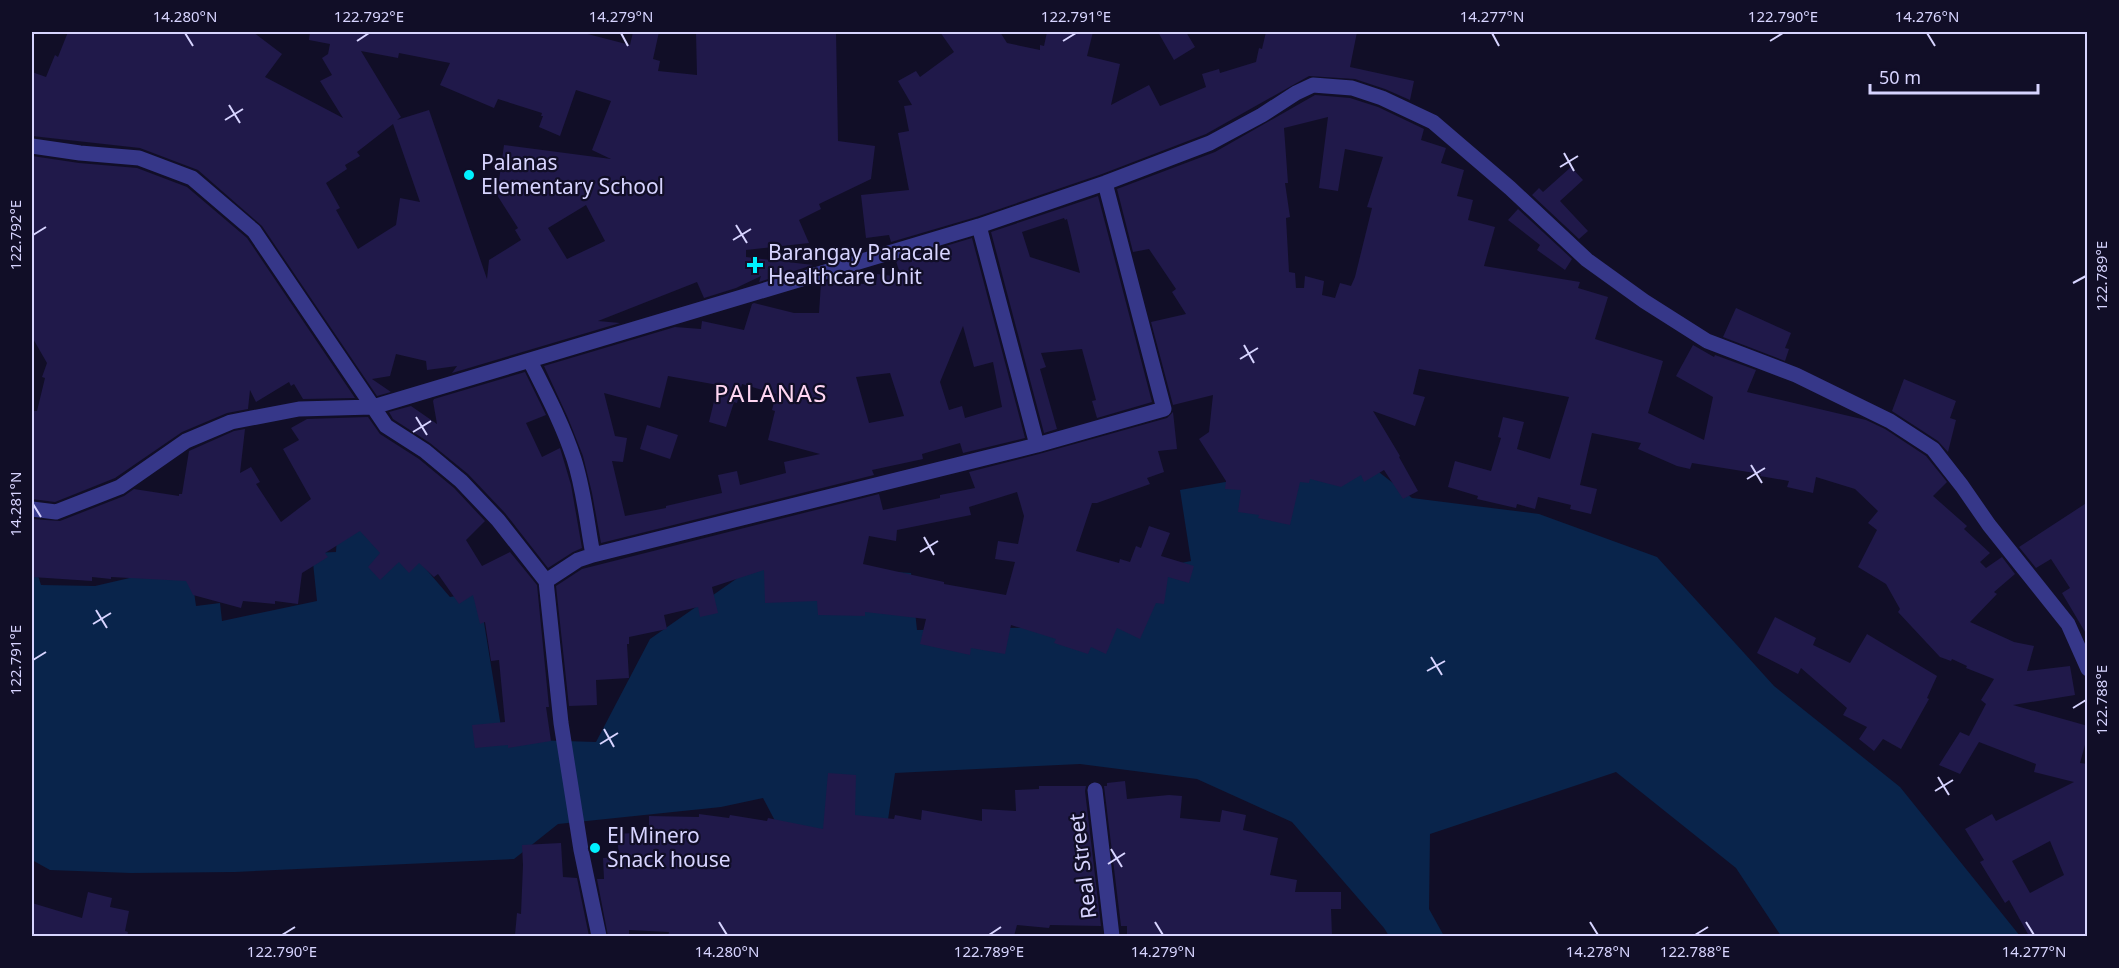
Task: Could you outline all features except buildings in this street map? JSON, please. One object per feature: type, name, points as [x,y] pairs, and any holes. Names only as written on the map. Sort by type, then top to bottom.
[{"type":"street","points":[[32,509],[56,512],[120,487],[186,441],[231,422],[299,409],[372,407],[530,361],[979,226],[1105,183],[1210,143],[1313,85],[1352,88],[1382,98],[1433,122],[1510,188],[1587,260],[1644,301],[1707,340],[1796,375],[1890,421],[1932,449],[2068,624],[2088,669]]},
{"type":"street","points":[[32,146],[139,158],[192,178],[254,231],[386,426],[425,451],[461,481],[498,520],[546,581],[561,723],[581,850],[599,936]]},
{"type":"street","points":[[546,581],[578,560],[593,555],[1036,445],[1164,409],[1105,183]]},
{"type":"street","points":[[979,226],[1036,445]]},
{"type":"street","points":[[530,361],[555,411],[574,459],[585,504],[593,555]]},
{"type":"street","name":"Real Street","points":[[1095,790],[1112,936]]},
{"type":"water","points":[[1361,458],[1412,498],[1539,514],[1657,557],[1774,686],[1900,787],[2020,936],[1781,936],[1736,868],[1616,772],[1430,834],[1429,909],[1444,936],[1389,936],[1292,822],[1197,779],[1080,764],[895,773],[886,833],[782,834],[763,798],[721,807],[558,824],[514,859],[235,872],[131,873],[50,870],[32,860],[32,570],[36,569],[41,585],[95,586],[190,564],[196,606],[220,603],[222,621],[317,601],[312,553],[336,552],[341,470],[450,597],[479,592],[503,739],[596,742],[650,639],[759,563],[911,573],[917,630],[1054,627],[1155,568],[1191,561],[1180,490]]},
{"type":"place","name":"Palanas Elementary School","points":[[469,175]]},
{"type":"place","name":"Barangay Paracale Healthcare Unit","points":[[755,265]]},
{"type":"place","name":"El Minero Snack house","points":[[595,848]]},
{"type":"district","name":"PALANAS","points":[[771,394]]}]
